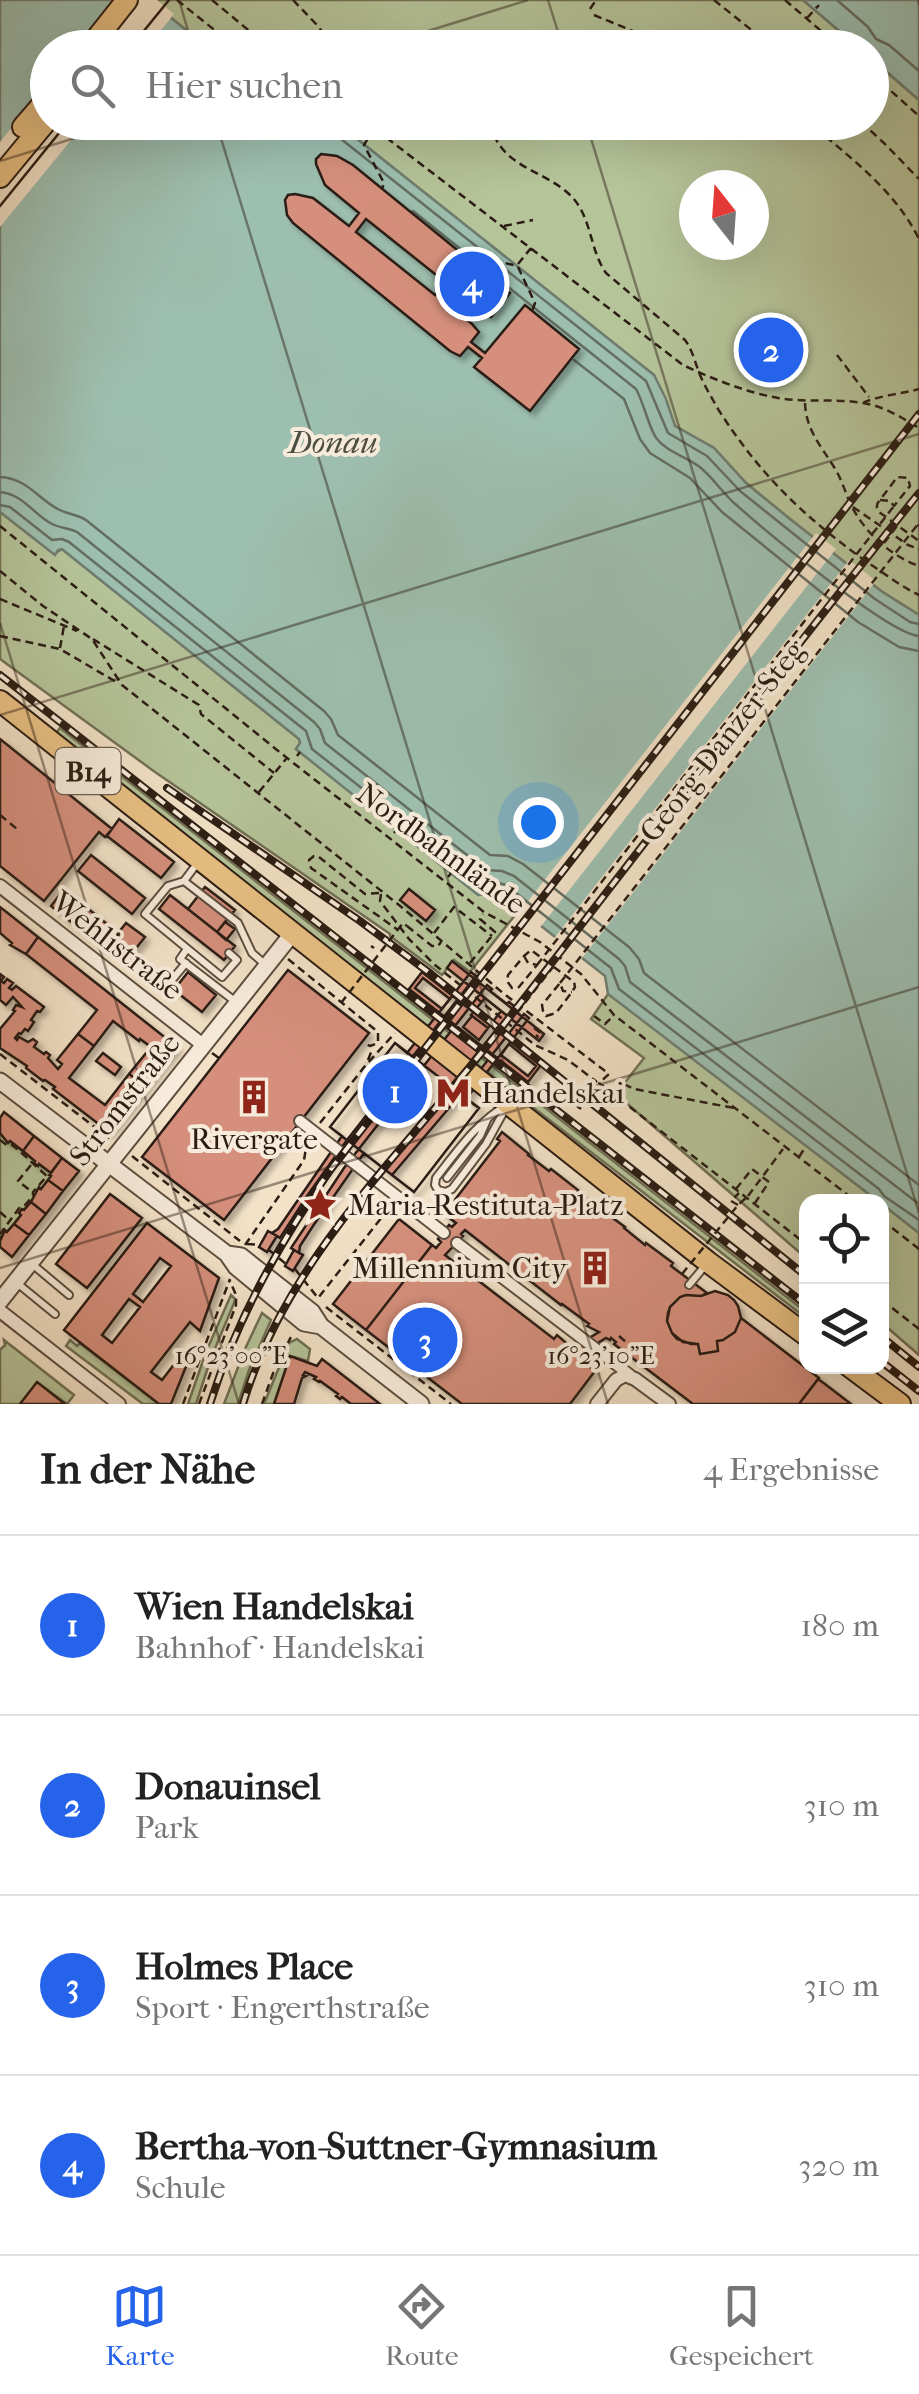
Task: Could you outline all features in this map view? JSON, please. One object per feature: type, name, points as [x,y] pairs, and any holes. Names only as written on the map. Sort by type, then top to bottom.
[{"type":"main road","points":[[103,30],[128,0]]},
{"type":"main road","points":[[120,30],[144,0]]},
{"type":"main road","points":[[0,156],[30,120]]},
{"type":"main road","points":[[0,177],[31,140]]},
{"type":"main road","name":"B14","points":[[0,701],[403,1022],[499,1113],[799,1330]]},
{"type":"main road","points":[[860,1374],[900,1404]]},
{"type":"street","name":"Wehlistraße","points":[[0,886],[203,1046]]},
{"type":"street","name":"Stromstraße","points":[[0,1301],[292,934]]},
{"type":"street","points":[[0,1082],[421,1404]]},
{"type":"street","points":[[300,1121],[444,1232]]},
{"type":"street","points":[[457,1243],[669,1404]]},
{"type":"street","points":[[0,1312],[118,1404]]},
{"type":"street","points":[[597,1404],[619,1378],[635,1379]]},
{"type":"lane","points":[[200,860],[184,881],[168,886],[162,899],[145,914],[222,977],[237,960],[229,953]]},
{"type":"lane","points":[[184,881],[238,924],[252,953],[267,966]]},
{"type":"lane","points":[[187,948],[180,959],[237,1003]]},
{"type":"lane","points":[[166,987],[186,963]]},
{"type":"lane","points":[[499,1113],[486,1144],[452,1189],[438,1190],[436,1178],[471,1133],[499,1113]]},
{"type":"lane","points":[[448,1178],[499,1113]]},
{"type":"lane","points":[[689,1285],[708,1262]]},
{"type":"lane","points":[[30,1263],[69,1295]]},
{"type":"lane","points":[[15,1282],[55,1314]]},
{"type":"path","points":[[176,0],[214,30]]},
{"type":"path","points":[[212,0],[248,30]]},
{"type":"path","points":[[293,0],[321,30]]},
{"type":"path","points":[[590,9],[596,0]]},
{"type":"path","points":[[714,0],[752,30]]},
{"type":"path","points":[[785,0],[820,30]]},
{"type":"path","points":[[806,18],[819,4]]},
{"type":"path","points":[[594,16],[629,30]]},
{"type":"path","points":[[889,86],[919,115]]},
{"type":"path","points":[[367,140],[364,145],[384,183],[382,188]]},
{"type":"path","points":[[390,140],[674,360],[744,389],[804,402],[863,403],[892,412],[919,428]]},
{"type":"path","points":[[497,140],[509,157],[573,198],[606,273],[685,340],[698,372],[732,429],[776,487],[852,551],[919,594]]},
{"type":"path","points":[[830,140],[884,188],[919,239]]},
{"type":"path","points":[[881,140],[919,179]]},
{"type":"path","points":[[514,224],[515,216]]},
{"type":"path","points":[[502,226],[533,220]]},
{"type":"path","points":[[518,266],[531,248]]},
{"type":"path","points":[[472,260],[474,255],[518,266]]},
{"type":"path","points":[[518,266],[535,303],[532,311]]},
{"type":"path","points":[[837,355],[870,398]]},
{"type":"path","points":[[863,403],[870,398],[919,390]]},
{"type":"path","points":[[804,402],[810,429],[838,473],[862,525],[899,556],[919,566]]},
{"type":"path","points":[[881,498],[893,505],[910,486],[908,478],[898,478],[881,498],[877,504],[880,512],[919,541]]},
{"type":"path","points":[[851,505],[919,549]]},
{"type":"path","name":"Georg-Danzer-Steg","points":[[536,965],[893,505]]},
{"type":"path","name":"Georg-Danzer-Steg","points":[[560,982],[918,525]]},
{"type":"path","name":"Nordbahnlände","points":[[0,526],[484,912],[540,942],[581,974],[614,1015],[847,1194]]},
{"type":"path","points":[[883,544],[898,526]]},
{"type":"path","points":[[0,571],[92,639],[199,705],[201,714],[274,773]]},
{"type":"path","points":[[0,600],[92,639],[122,686]]},
{"type":"path","points":[[60,649],[64,624]]},
{"type":"path","points":[[0,636],[60,649],[122,686],[609,1074],[599,1083]]},
{"type":"path","points":[[258,793],[287,758]]},
{"type":"path","points":[[0,815],[18,829]]},
{"type":"path","points":[[381,893],[365,894],[316,856],[308,861],[311,868],[398,930]]},
{"type":"path","points":[[381,893],[380,900],[409,939],[435,965],[536,1046],[568,1060],[599,1083],[799,1239]]},
{"type":"path","points":[[433,934],[454,907],[492,936]]},
{"type":"path","points":[[470,963],[495,932],[480,919],[484,912]]},
{"type":"path","points":[[341,1003],[403,923],[432,946],[442,941]]},
{"type":"path","points":[[524,956],[528,963],[536,965],[519,987],[510,986],[506,978],[524,956],[532,950],[574,982],[572,992],[556,1013],[544,1014],[542,1005],[560,982]]},
{"type":"path","points":[[279,951],[378,1032],[376,1044],[366,1044]]},
{"type":"path","points":[[517,1013],[554,966]]},
{"type":"path","points":[[478,982],[484,976]]},
{"type":"path","points":[[560,982],[563,990],[572,992]]},
{"type":"path","points":[[594,1016],[606,1024],[614,1015]]},
{"type":"path","points":[[245,1244],[304,1160],[314,1132],[403,1022]]},
{"type":"path","points":[[534,1028],[540,1033],[536,1035]]},
{"type":"path","points":[[365,1066],[372,1050]]},
{"type":"path","points":[[0,1054],[245,1244],[260,1244]]},
{"type":"path","points":[[624,1084],[634,1090],[735,1108]]},
{"type":"path","points":[[0,1140],[22,1152],[48,1177],[0,1236]]},
{"type":"path","points":[[682,1274],[748,1196],[784,1146]]},
{"type":"path","points":[[798,1157],[806,1146]]},
{"type":"path","points":[[32,1164],[18,1181],[32,1192]]},
{"type":"path","points":[[738,1206],[732,1200],[752,1169],[769,1182],[755,1204]]},
{"type":"path","points":[[318,1299],[398,1197]]},
{"type":"path","points":[[0,1212],[10,1221]]},
{"type":"path","points":[[889,1225],[919,1249]]},
{"type":"path","points":[[269,1250],[286,1264]]},
{"type":"path","points":[[295,1269],[318,1299],[451,1404]]},
{"type":"path","points":[[183,1404],[230,1280],[236,1305],[198,1404]]},
{"type":"path","points":[[889,1305],[919,1329]]},
{"type":"path","points":[[262,1404],[290,1335],[312,1324]]},
{"type":"path","points":[[619,1336],[626,1342]]},
{"type":"shaded area","points":[[149,0],[803,0],[838,30],[186,30]]},
{"type":"shaded area","points":[[889,74],[919,100],[919,615],[881,591],[785,515],[746,483],[714,448],[675,426],[654,375],[358,140],[889,140]]},
{"type":"shaded area","points":[[0,512],[54,554],[62,549],[299,739],[296,749],[477,892],[499,893],[519,910],[470,972],[454,960],[442,975],[390,934],[155,772],[0,659]]},
{"type":"shaded area","points":[[60,728],[799,1307],[799,1313],[395,1001],[56,733]]},
{"type":"shaded area","points":[[608,994],[869,1194],[799,1194],[799,1252],[616,1094],[644,1058],[591,1019]]},
{"type":"shaded area","points":[[0,1133],[51,1176],[0,1241]]},
{"type":"shaded area","points":[[889,1209],[919,1233],[919,1355],[889,1329]]},
{"type":"shaded area","points":[[231,1295],[234,1303],[196,1404],[188,1404],[206,1352]]},
{"type":"shaded area","points":[[262,1313],[271,1320],[238,1404],[224,1404],[245,1349]]},
{"type":"shaded area","points":[[297,1339],[310,1349],[308,1361],[290,1356],[274,1404],[264,1404],[289,1343]]},
{"type":"shaded area","points":[[4,1340],[74,1395],[67,1404],[37,1383],[20,1404],[0,1404],[0,1350]]},
{"type":"shaded area","points":[[70,1340],[77,1346],[80,1343],[159,1404],[143,1404],[66,1346]]},
{"type":"water","name":"Donau","points":[[0,0],[149,0],[186,30],[30,30],[30,140],[358,140],[654,375],[675,426],[714,448],[746,483],[785,515],[881,591],[919,615],[919,1233],[889,1209],[889,1194],[869,1194],[608,994],[605,976],[499,893],[478,895],[296,749],[299,739],[62,549],[55,555],[0,512]]},
{"type":"water","points":[[803,0],[919,0],[919,100],[889,74],[889,30],[838,30]]},
{"type":"pier","points":[[116,0],[157,0],[174,14],[161,30],[92,30]]},
{"type":"pier","points":[[30,105],[30,140],[71,140],[0,227],[0,142]]},
{"type":"pier","points":[[816,533],[836,549],[538,930],[518,914]]},
{"type":"pier","points":[[849,560],[876,581],[579,962],[552,941]]},
{"type":"building","points":[[321,154],[337,156],[353,165],[510,293],[491,317],[452,288],[442,301],[479,332],[471,342],[485,353],[525,305],[579,349],[530,411],[474,367],[482,358],[468,347],[460,356],[450,351],[293,223],[287,215],[288,195],[313,198],[349,226],[359,213],[325,185],[316,159]],"holes":[[[366,219],[445,282],[435,295],[356,232]]]},
{"type":"building","points":[[0,739],[112,829],[105,837],[99,832],[44,901],[0,866]]},
{"type":"building","points":[[119,819],[174,862],[161,878],[107,836]]},
{"type":"building","points":[[91,855],[145,898],[132,914],[78,871]]},
{"type":"building","points":[[205,887],[235,910],[217,932],[188,909]]},
{"type":"building","points":[[64,889],[118,933],[105,949],[51,906]]},
{"type":"building","points":[[409,889],[435,910],[426,921],[400,900]]},
{"type":"building","points":[[170,895],[235,946],[224,960],[159,909]]},
{"type":"building","points":[[0,907],[38,937],[26,954],[10,945],[0,933]]},
{"type":"building","points":[[225,922],[235,929],[226,940],[217,932]]},
{"type":"building","points":[[126,923],[145,937],[129,957],[111,942]]},
{"type":"building","points":[[38,937],[177,1047],[146,1086],[129,1074],[151,1047],[113,1021],[94,1046],[78,1034],[97,1010],[26,954]]},
{"type":"building","points":[[452,961],[544,1034],[539,1041],[447,968]]},
{"type":"building","name":"Rivergate","points":[[288,970],[369,1033],[224,1220],[142,1157]]},
{"type":"building","points":[[188,972],[216,995],[202,1012],[174,990]]},
{"type":"building","points":[[422,972],[541,1065],[528,1082],[409,989]]},
{"type":"building","points":[[471,972],[476,976],[347,1140],[280,1238],[272,1233],[342,1136],[330,1127],[395,1043],[407,1053]]},
{"type":"building","points":[[0,974],[4,977],[1,981],[13,983],[9,988],[16,986],[44,1007],[17,1040],[33,1039],[37,1042],[34,1047],[50,1055],[48,1058],[58,1069],[62,1064],[57,1060],[78,1034],[94,1046],[69,1078],[105,1105],[129,1074],[146,1086],[109,1132],[0,1048],[0,1029],[16,1005],[22,1007],[13,997],[6,1005],[0,1000]]},
{"type":"building","points":[[423,978],[450,999],[442,1009],[415,988]]},
{"type":"building","points":[[487,985],[515,1007],[383,1168],[364,1153],[299,1253],[291,1248],[344,1168]],"holes":[[[485,998],[501,1011],[488,1028],[471,1015]]]},
{"type":"building","points":[[524,1014],[529,1018],[466,1099],[479,1108],[414,1192],[392,1175]]},
{"type":"building","points":[[472,1016],[488,1028],[479,1040],[463,1027]]},
{"type":"building","points":[[395,1043],[479,1108],[414,1192],[330,1127]]},
{"type":"building","points":[[509,1044],[536,1066],[528,1076],[501,1055]]},
{"type":"building","points":[[103,1053],[121,1067],[115,1075],[96,1061]]},
{"type":"building","points":[[4,1112],[34,1136],[23,1151],[0,1133]]},
{"type":"building","name":"Millennium City","points":[[502,1132],[707,1293],[680,1297],[670,1307],[667,1321],[677,1339],[698,1344],[700,1354],[718,1351],[717,1341],[735,1332],[741,1318],[799,1363],[799,1374],[819,1378],[799,1404],[693,1404],[611,1338],[606,1338],[580,1354],[578,1358],[595,1371],[570,1404],[462,1404],[366,1330],[432,1245],[436,1248],[449,1225],[456,1223],[444,1214],[500,1141],[497,1139]],"holes":[[[465,1230],[599,1332],[572,1348],[557,1335],[554,1339],[445,1255]]]},
{"type":"building","points":[[34,1136],[62,1158],[51,1173],[23,1151]]},
{"type":"building","points":[[62,1158],[79,1171],[63,1191],[48,1180]]},
{"type":"building","points":[[48,1180],[63,1191],[46,1214],[31,1202]]},
{"type":"building","points":[[110,1194],[142,1218],[87,1288],[56,1264]]},
{"type":"building","points":[[31,1202],[46,1214],[29,1235],[14,1224]]},
{"type":"building","points":[[399,1219],[432,1245],[366,1330],[333,1304]]},
{"type":"building","points":[[147,1223],[219,1278],[200,1331],[190,1322],[151,1372],[162,1380],[182,1354],[189,1359],[171,1404],[159,1404],[64,1330]],"holes":[[[160,1258],[171,1266],[143,1302],[133,1294]],[[129,1299],[140,1307],[112,1343],[102,1335]]]},
{"type":"building","points":[[14,1224],[29,1235],[12,1257],[0,1247],[0,1241],[5,1230]]},
{"type":"building","points":[[268,1231],[277,1236],[267,1252],[259,1247]]},
{"type":"building","points":[[294,1250],[303,1255],[293,1271],[285,1266]]},
{"type":"building","points":[[715,1291],[734,1300],[741,1318],[735,1332],[717,1341],[718,1351],[700,1354],[698,1344],[683,1342],[672,1333],[668,1313],[680,1297]]},
{"type":"building","points":[[290,1356],[317,1366],[322,1359],[380,1404],[351,1404],[305,1372],[294,1404],[274,1404]]},
{"type":"building","points":[[818,1379],[825,1384],[851,1404],[799,1404]]},
{"type":"building","points":[[37,1382],[65,1404],[20,1404]]},
{"type":"tram line","points":[[145,30],[169,0]]},
{"type":"tram line","points":[[0,206],[53,140]]},
{"type":"railway","points":[[210,1404],[233,1341],[262,1282],[331,1169],[919,414]]},
{"type":"railway","points":[[243,1404],[263,1351],[288,1302],[350,1210],[494,1037],[919,493]]},
{"type":"railway","points":[[0,675],[799,1300]]},
{"type":"railway","points":[[167,788],[431,974],[799,1270]]},
{"type":"railway","points":[[889,1343],[919,1367]]},
{"type":"railway","points":[[889,1367],[919,1391]]},
{"type":"place","name":"Bertha-von-Suttner-Gymnasium","points":[[472,284]]},
{"type":"place","name":"Donauinsel","points":[[771,350]]},
{"type":"place","name":"Wien Handelskai","points":[[395,1091]]},
{"type":"place","name":"Handelskai","points":[[453,1093]]},
{"type":"place","name":"Rivergate","points":[[254,1097]]},
{"type":"place","name":"Maria-Restituta-Platz","points":[[320,1205]]},
{"type":"place","name":"Millennium City","points":[[595,1268]]},
{"type":"place","name":"Holmes Place","points":[[425,1340]]}]
